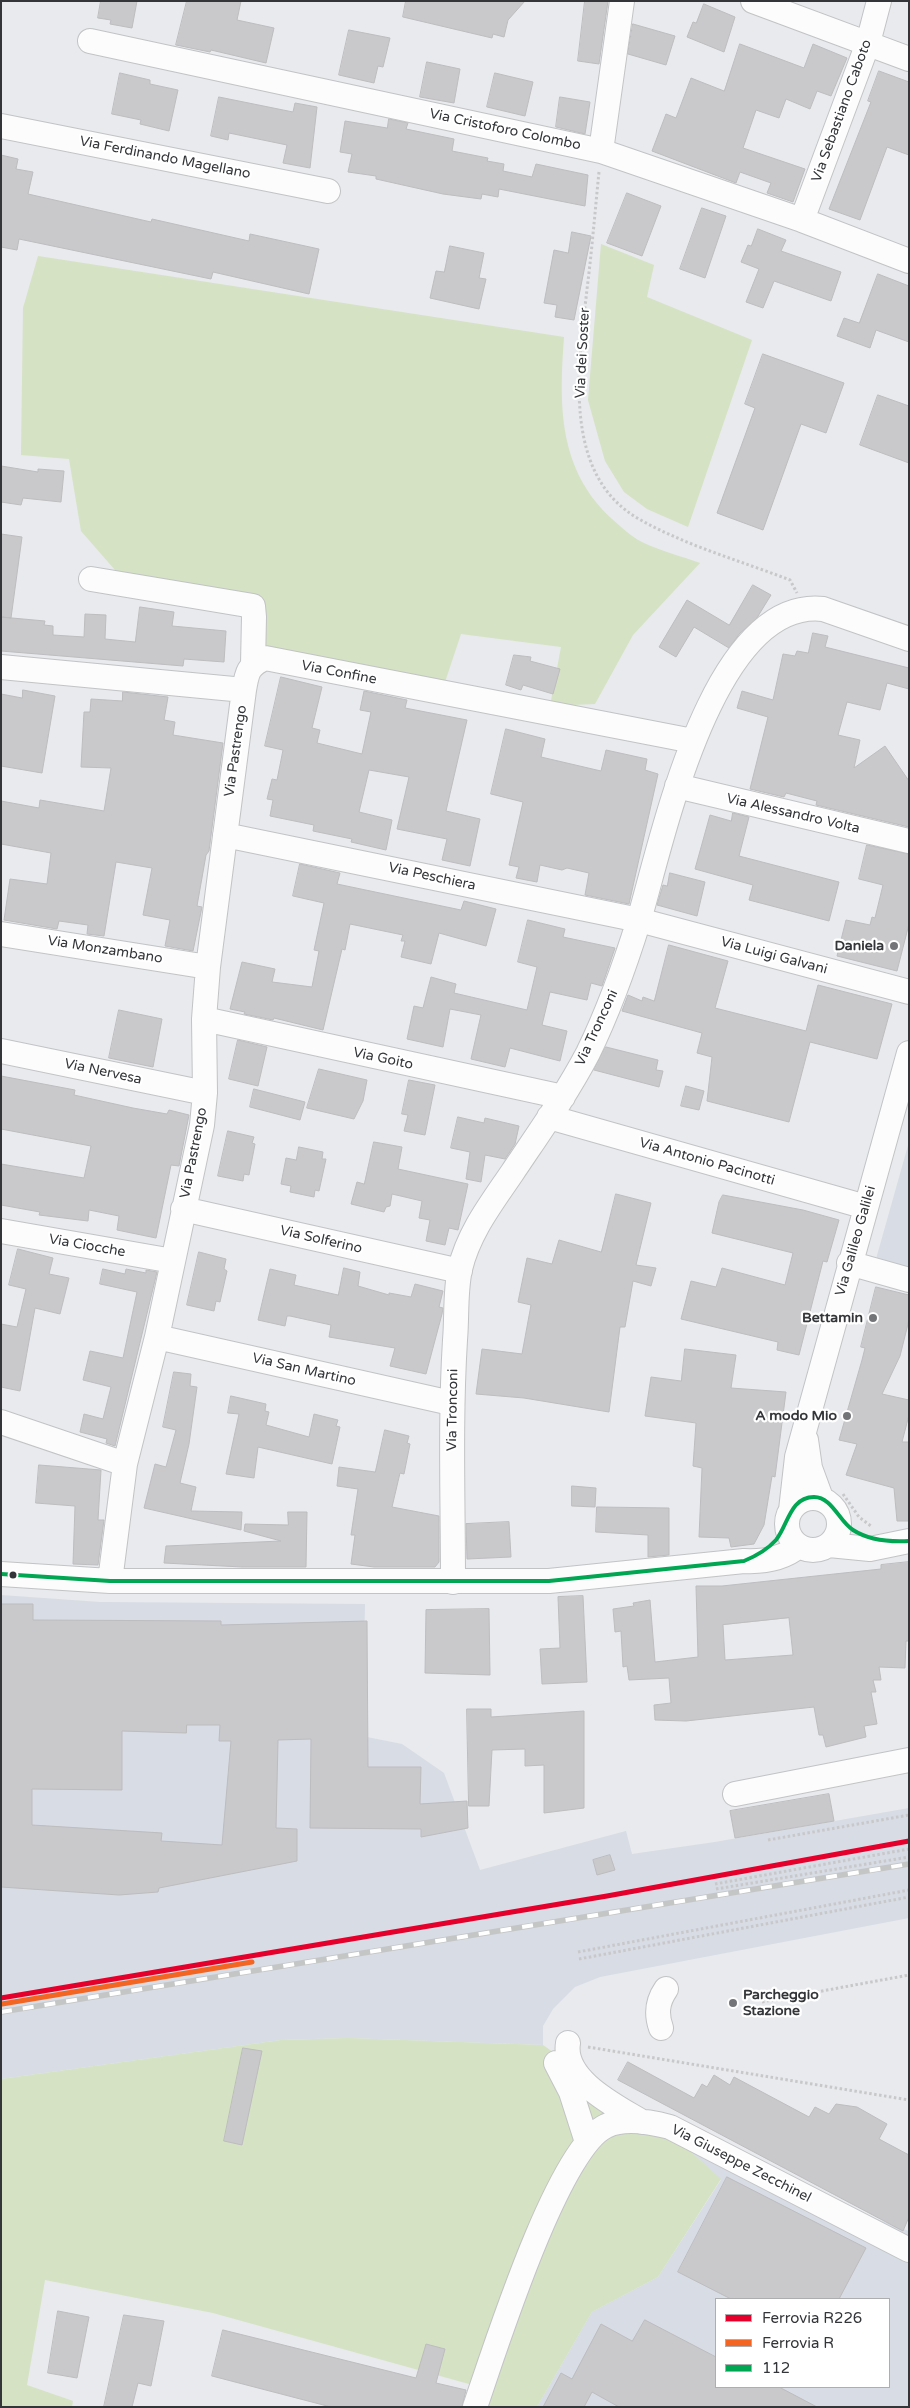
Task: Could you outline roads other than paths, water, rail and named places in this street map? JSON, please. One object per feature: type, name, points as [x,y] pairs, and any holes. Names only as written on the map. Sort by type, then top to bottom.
[{"type":"street","points":[[601,151],[622,1]]},
{"type":"street","points":[[753,1],[909,59]]},
{"type":"street","name":"Via Sebastiano Caboto","points":[[802,220],[868,43],[878,1]]},
{"type":"street","name":"Via Cristoforo Colombo","points":[[90,41],[601,151],[802,220],[909,261]]},
{"type":"street","name":"Via Ferdinando Magellano","points":[[1,126],[328,191]]},
{"type":"street","points":[[1,667],[244,690],[247,675],[253,664],[253,606],[91,579]]},
{"type":"street","name":"Via Tronconi","points":[[453,1582],[452,1404],[460,1271],[476,1225],[563,1097],[588,1052],[616,988],[639,920],[677,786],[693,741],[712,699],[758,632],[789,614],[806,610],[823,610],[909,639]]},
{"type":"street","name":"Via Confine","points":[[253,664],[265,658],[693,741]]},
{"type":"street","name":"Via Pastrengo","points":[[110,1581],[125,1464],[157,1337],[202,1125],[205,1093],[204,1019],[208,967],[244,690]]},
{"type":"street","name":"Via Alessandro Volta","points":[[677,786],[909,841]]},
{"type":"street","name":"Via Peschiera","points":[[225,834],[639,920]]},
{"type":"street","name":"Via Luigi Galvani","points":[[639,920],[909,992]]},
{"type":"street","name":"Via Monzambano","points":[[1,934],[208,967]]},
{"type":"street","name":"Via Goito","points":[[204,1019],[563,1097]]},
{"type":"street","name":"Via Nervesa","points":[[1,1051],[205,1093]]},
{"type":"street","name":"Via Galileo Galilei","points":[[789,1517],[794,1471],[849,1263],[909,1053]]},
{"type":"street","name":"Via Antonio Pacinotti","points":[[549,1117],[866,1207]]},
{"type":"street","name":"Via Solferino","points":[[183,1209],[460,1271]]},
{"type":"street","name":"Via Ciocche","points":[[1,1231],[172,1261]]},
{"type":"street","points":[[849,1263],[909,1280]]},
{"type":"street","name":"Via San Martino","points":[[157,1337],[452,1404]]},
{"type":"street","points":[[1,1422],[125,1464]]},
{"type":"street","name":"Via Galileo Galilei","points":[[806,1431],[810,1468],[831,1495]]},
{"type":"street","points":[[744,1561],[771,1546],[789,1517],[804,1499],[831,1495],[839,1516],[861,1534],[892,1538]]},
{"type":"street","points":[[829,1545],[838,1532],[839,1516]]},
{"type":"street","points":[[789,1517],[793,1541],[800,1546],[814,1550],[829,1545],[870,1549],[892,1538]]},
{"type":"street","points":[[1,1574],[110,1581],[549,1581],[744,1561],[772,1560],[789,1554],[800,1546]]},
{"type":"street","points":[[735,1794],[909,1760]]},
{"type":"street","points":[[662,2028],[657,2017],[661,1996],[666,1989]]},
{"type":"street","points":[[587,2142],[571,2092],[556,2065],[561,2042],[582,2080],[597,2094],[642,2122]]},
{"type":"street","name":"Via Giuseppe Zecchinel","points":[[475,2407],[540,2229],[564,2178],[587,2142],[606,2126],[628,2121],[670,2127],[909,2250]]},
{"type":"railway","points":[[1,2012],[909,1864]]},
{"type":"rail line","name":"R226","points":[[1,1998],[607,1896],[909,1841]]},
{"type":"rail line","name":"R","points":[[2,2004],[252,1962]]},
{"type":"place","name":"Daniela","points":[[894,946]]},
{"type":"place","name":"Bettamin","points":[[873,1318]]},
{"type":"place","name":"A modo Mio","points":[[847,1416]]},
{"type":"place","name":"Parcheggio Stazione","points":[[733,2003]]}]
